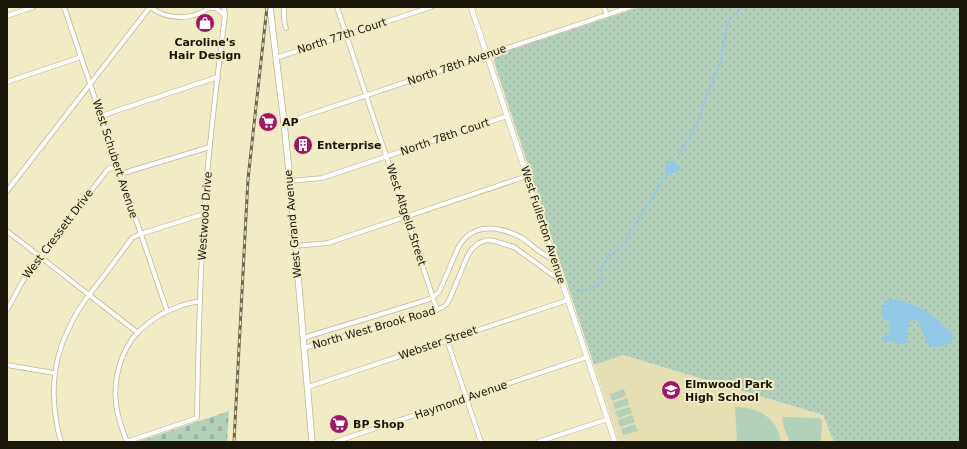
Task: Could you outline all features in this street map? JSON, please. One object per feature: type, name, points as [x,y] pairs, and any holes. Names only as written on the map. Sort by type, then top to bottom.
[{"type":"main road","name":"West Grand Avenue","points":[[270,7],[290,181],[312,442]]},
{"type":"street","points":[[7,16],[32,7]]},
{"type":"street","name":"West Schubert Avenue","points":[[64,7],[167,311]]},
{"type":"street","points":[[7,191],[150,7],[164,15],[180,18],[193,16],[209,8],[216,8],[225,15]]},
{"type":"street","name":"Westwood Drive","points":[[126,442],[196,418],[204,214],[225,15],[224,7]]},
{"type":"street","points":[[284,7],[286,28]]},
{"type":"street","name":"West Altgeld Street","points":[[337,7],[437,310]]},
{"type":"street","name":"North 77th Court","points":[[276,58],[431,7]]},
{"type":"street","name":"West Fullerton Avenue","points":[[471,7],[615,442]]},
{"type":"street","points":[[604,7],[607,14]]},
{"type":"street","name":"North 78th Avenue","points":[[284,123],[630,7]]},
{"type":"street","points":[[8,82],[81,57]]},
{"type":"street","points":[[101,116],[218,77]]},
{"type":"street","name":"North 78th Court","points":[[290,181],[322,178],[507,116]]},
{"type":"street","points":[[120,174],[210,147]]},
{"type":"street","name":"West Cressett Drive","points":[[7,310],[21,284],[40,256],[108,169],[117,166]]},
{"type":"street","points":[[295,246],[328,243],[527,176]]},
{"type":"street","points":[[61,442],[54,412],[54,373],[67,330],[74,318],[89,295],[132,238],[140,234],[204,214]]},
{"type":"street","points":[[303,338],[433,297],[439,292],[462,242],[473,232],[485,228],[513,234],[555,260]]},
{"type":"street","points":[[7,231],[138,333]]},
{"type":"street","name":"North West Brook Road","points":[[304,348],[431,312],[443,307],[447,304],[451,296],[467,257],[472,249],[479,243],[487,240],[514,248],[562,281]]},
{"type":"street","name":"Webster Street","points":[[308,387],[568,300]]},
{"type":"street","points":[[126,442],[117,410],[115,395],[120,366],[124,354],[138,333],[150,321],[167,311],[195,302],[200,302]]},
{"type":"street","points":[[447,340],[481,442]]},
{"type":"street","name":"Haymond Avenue","points":[[335,442],[587,357]]},
{"type":"street","points":[[7,365],[54,373]]},
{"type":"street","points":[[538,442],[608,419]]},
{"type":"shaded area","name":"Elmwood Park High School","points":[[623,355],[823,415],[834,442],[619,442],[594,365]]},
{"type":"green space","points":[[640,7],[960,7],[960,442],[834,442],[823,415],[623,355],[594,365],[494,59],[496,55],[504,52]]},
{"type":"green space","points":[[624,389],[626,396],[612,401],[610,394]]},
{"type":"green space","points":[[627,398],[629,405],[615,409],[613,403]]},
{"type":"green space","points":[[630,407],[632,413],[618,418],[615,411]]},
{"type":"green space","points":[[735,407],[752,409],[766,416],[776,426],[781,442],[737,442]]},
{"type":"green space","points":[[229,411],[227,442],[137,442]]},
{"type":"green space","points":[[632,415],[635,422],[620,427],[618,420]]},
{"type":"green space","points":[[782,417],[819,418],[822,420],[821,442],[790,442],[784,428]]},
{"type":"green space","points":[[635,424],[638,431],[623,435],[621,429]]},
{"type":"water","points":[[669,161],[675,162],[680,169],[676,173],[674,172],[667,176],[665,175],[666,165]]},
{"type":"water","points":[[888,299],[899,300],[922,309],[935,317],[953,334],[952,340],[944,346],[938,347],[928,344],[919,323],[915,319],[911,320],[908,328],[907,343],[900,344],[891,341],[883,342],[883,337],[889,332],[889,325],[888,321],[882,317],[881,312],[884,303]]},
{"type":"waterway","points":[[679,155],[697,124],[708,90],[712,87],[714,76],[722,58],[726,29],[730,19],[739,11],[741,7]]},
{"type":"waterway","points":[[578,292],[596,286],[600,282],[602,278],[601,270],[603,264],[610,255],[624,244],[666,175]]},
{"type":"railway","points":[[234,442],[248,179],[267,7]]},
{"type":"place","name":"Caroline's Hair Design","points":[[205,23]]},
{"type":"place","name":"AP","points":[[268,122]]},
{"type":"place","name":"Enterprise","points":[[303,145]]},
{"type":"place","name":"Elmwood Park High School","points":[[671,390]]},
{"type":"place","name":"BP Shop","points":[[339,424]]}]
